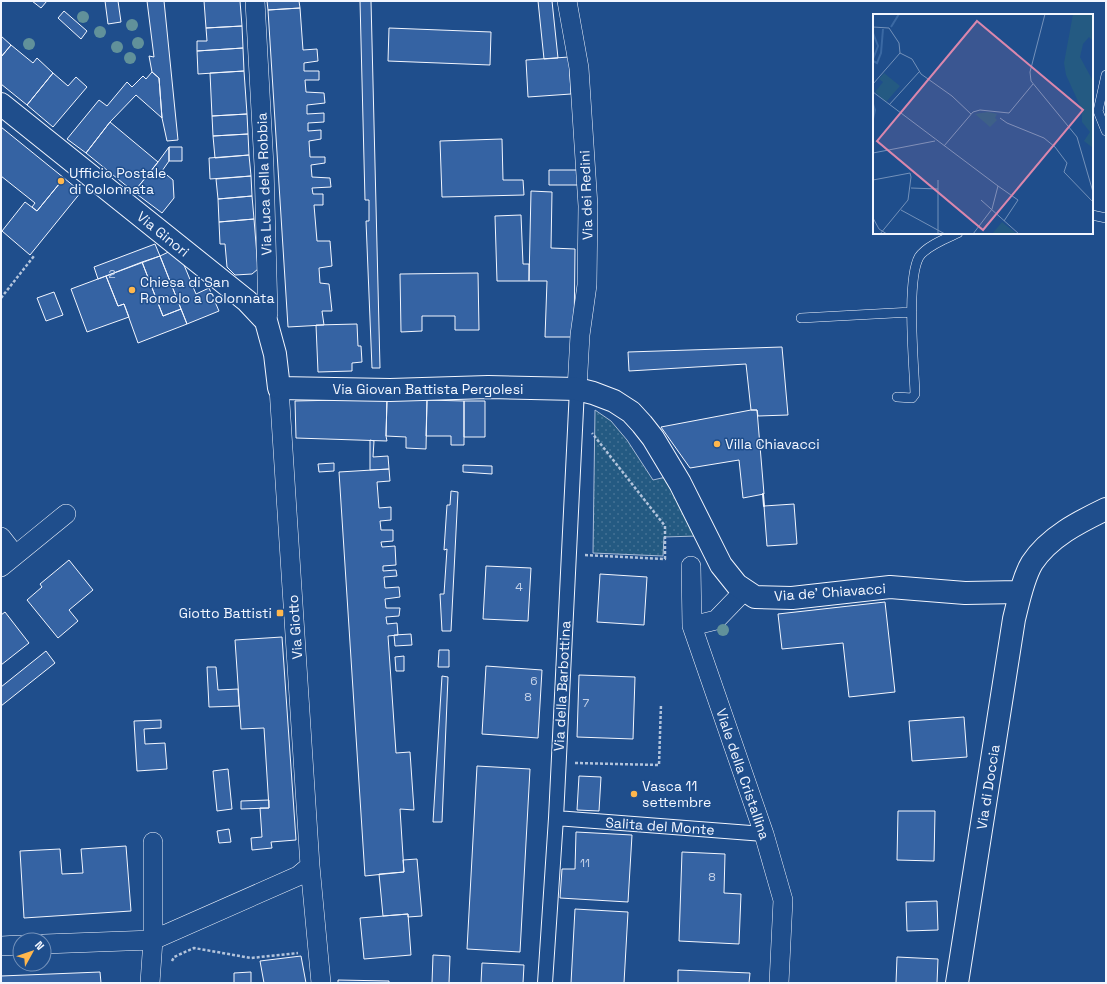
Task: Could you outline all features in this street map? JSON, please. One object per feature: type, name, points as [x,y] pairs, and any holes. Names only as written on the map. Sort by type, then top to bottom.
[{"type":"street","name":"Via Luca della Robbia","points":[[255,1],[264,166],[268,313],[266,321],[275,354],[279,388]]},
{"type":"street","name":"Via dei Redini","points":[[567,1],[579,68],[588,206],[587,285],[580,335],[577,389]]},
{"type":"street","name":"Via Ginori","points":[[1,104],[247,301],[266,321]]},
{"type":"street","name":"Via Giovan Battista Pergolesi","points":[[279,388],[390,390],[488,387],[577,389]]},
{"type":"street","name":"Via Giotto","points":[[279,388],[310,866],[321,983]]},
{"type":"street","name":"Via della Barbottina","points":[[545,983],[559,763],[577,389]]},
{"type":"street","name":"Via de' Chiavacci","points":[[577,389],[593,392],[614,401],[631,412],[642,424],[653,438],[680,483],[721,565],[737,585],[755,597],[792,598],[890,588],[965,592],[1021,592]]},
{"type":"street","name":"Via di Doccia","points":[[957,983],[1013,627],[1021,592],[1032,564],[1049,543],[1080,522],[1106,509]]},
{"type":"street","points":[[1,538],[8,561],[66,514]]},
{"type":"street","name":"Viale della Cristallina","points":[[691,566],[692,626],[764,834],[783,900],[780,983]]},
{"type":"street","points":[[692,626],[716,620],[745,590]]},
{"type":"street","name":"Salita del Monte","points":[[556,818],[764,834]]},
{"type":"street","points":[[150,978],[153,940],[153,842]]},
{"type":"street","points":[[52,944],[153,940],[298,876],[310,866]]},
{"type":"street","points":[[1,946],[12,946]]},
{"type":"lane","points":[[1106,75],[1098,111],[1106,131]]},
{"type":"lane","points":[[1093,215],[1106,218]]},
{"type":"lane","points":[[897,397],[912,398],[915,394],[912,312],[913,276],[920,256],[934,244],[956,234]]},
{"type":"lane","points":[[801,318],[912,312]]},
{"type":"path","points":[[1,298],[34,256]]},
{"type":"path","points":[[569,554],[665,559],[665,526],[575,412]]},
{"type":"path","points":[[559,763],[659,766],[661,704]]},
{"type":"path","points":[[150,978],[166,973],[174,957],[194,948],[251,958],[318,950]]},
{"type":"shaded area","points":[[595,410],[611,421],[627,440],[653,480],[666,477],[697,536],[664,537],[663,556],[593,553]]},
{"type":"building","points":[[32,1],[47,1],[41,8]]},
{"type":"building","points":[[105,1],[118,1],[121,22],[108,24]]},
{"type":"building","points":[[147,1],[164,1],[178,140],[167,141],[162,118],[159,78],[152,72],[149,56],[154,57]]},
{"type":"building","points":[[204,1],[240,1],[242,26],[206,28]]},
{"type":"building","points":[[267,1],[299,1],[300,8],[268,10]]},
{"type":"building","points":[[360,1],[371,1],[380,368],[372,368],[366,221],[369,221],[369,200],[365,200]]},
{"type":"building","points":[[538,1],[552,1],[558,58],[544,59]]},
{"type":"building","points":[[300,8],[303,50],[317,49],[318,61],[304,63],[304,71],[319,71],[319,80],[305,80],[306,92],[324,93],[325,103],[307,105],[307,114],[324,113],[324,122],[308,123],[308,131],[321,130],[321,139],[309,141],[310,157],[325,157],[325,163],[311,165],[312,177],[330,178],[331,187],[312,188],[313,194],[323,194],[323,205],[314,205],[317,241],[330,241],[332,266],[319,268],[320,283],[329,284],[332,311],[322,311],[324,325],[288,327],[268,10]]},
{"type":"building","points":[[64,11],[87,31],[81,39],[58,18]]},
{"type":"building","points":[[242,26],[243,48],[197,51],[197,41],[207,41],[206,28]]},
{"type":"building","points":[[389,28],[491,32],[490,65],[388,61]]},
{"type":"building","points":[[1,36],[11,45],[1,57]]},
{"type":"building","points":[[11,45],[33,63],[37,58],[53,73],[27,105],[1,84],[1,57]]},
{"type":"building","points":[[243,48],[244,71],[198,74],[197,51]]},
{"type":"building","points":[[569,57],[571,94],[528,97],[526,60]]},
{"type":"building","points":[[244,71],[247,114],[212,116],[210,73]]},
{"type":"building","points":[[152,72],[159,78],[162,118],[136,95],[110,122],[86,153],[67,139],[99,100],[107,106],[127,82],[132,87],[143,76],[146,79]]},
{"type":"building","points":[[53,73],[68,86],[76,77],[87,87],[53,127],[27,105]]},
{"type":"building","points":[[247,114],[248,134],[213,136],[212,116]]},
{"type":"building","points":[[110,122],[158,162],[134,192],[86,153]]},
{"type":"building","points":[[1,127],[64,178],[37,211],[32,207],[35,203],[1,176]]},
{"type":"building","points":[[248,134],[249,155],[215,158],[213,136]]},
{"type":"building","points":[[502,139],[503,180],[523,180],[524,195],[442,197],[440,141]]},
{"type":"building","points":[[169,147],[182,147],[182,161],[169,161]]},
{"type":"building","points":[[169,147],[169,161],[162,171],[173,180],[174,198],[162,213],[134,192]]},
{"type":"building","points":[[249,155],[251,176],[210,179],[209,158]]},
{"type":"building","points":[[549,170],[580,170],[580,185],[549,185]]},
{"type":"building","points":[[251,176],[252,196],[218,199],[216,179]]},
{"type":"building","points":[[64,178],[81,192],[30,255],[2,231],[25,202],[37,211]]},
{"type":"building","points":[[531,191],[552,192],[551,248],[575,249],[574,337],[545,337],[547,281],[529,281]]},
{"type":"building","points":[[252,196],[254,219],[219,222],[218,199]]},
{"type":"building","points":[[521,215],[523,264],[529,264],[529,281],[497,281],[495,216]]},
{"type":"building","points":[[254,219],[258,269],[252,274],[235,275],[227,267],[225,244],[220,244],[219,222]]},
{"type":"building","points":[[155,244],[160,256],[98,279],[94,267]]},
{"type":"building","points":[[177,248],[196,294],[209,288],[219,311],[187,324],[160,256]]},
{"type":"building","points":[[160,256],[181,309],[163,316],[142,262]]},
{"type":"building","name":"Chiesa di San Romolo a Colonnata","points":[[142,262],[163,316],[181,309],[187,324],[138,343],[124,304],[118,306],[106,276]]},
{"type":"building","points":[[478,273],[479,330],[455,330],[455,316],[422,316],[422,331],[401,332],[400,274]]},
{"type":"building","points":[[106,276],[118,306],[124,304],[129,317],[87,332],[71,289]]},
{"type":"building","points":[[54,292],[63,315],[46,321],[37,298]]},
{"type":"building","points":[[357,324],[358,346],[361,346],[362,362],[352,363],[352,371],[318,372],[316,325]]},
{"type":"building","points":[[782,347],[788,415],[758,416],[757,410],[751,410],[746,364],[629,371],[628,352]]},
{"type":"building","points":[[387,399],[427,400],[426,449],[406,448],[406,437],[386,436]]},
{"type":"building","points":[[387,399],[387,441],[296,438],[295,401]]},
{"type":"building","points":[[427,400],[464,401],[464,445],[451,445],[451,436],[426,436]]},
{"type":"building","points":[[464,401],[485,401],[485,437],[464,437]]},
{"type":"building","name":"Villa Chiavacci","points":[[757,410],[764,494],[743,498],[739,460],[690,468],[661,427]]},
{"type":"building","points":[[370,440],[374,441],[373,457],[388,456],[389,469],[370,470]]},
{"type":"building","points":[[334,463],[334,471],[319,472],[318,464]]},
{"type":"building","points":[[463,465],[492,466],[492,474],[463,472]]},
{"type":"building","points":[[389,469],[390,481],[377,482],[379,508],[391,507],[391,520],[380,521],[381,530],[393,530],[393,541],[381,542],[382,547],[395,546],[396,565],[383,566],[383,571],[396,570],[397,576],[384,577],[385,588],[399,587],[400,597],[385,599],[386,608],[400,608],[399,616],[386,617],[387,624],[397,623],[398,635],[388,636],[396,753],[410,752],[414,810],[400,809],[404,872],[365,876],[339,472]]},
{"type":"building","points":[[451,491],[458,492],[451,631],[442,631],[440,594],[444,594],[447,549],[444,550],[447,505],[450,505]]},
{"type":"building","points":[[794,504],[797,544],[767,546],[764,506]]},
{"type":"building","points":[[69,560],[93,590],[69,610],[78,621],[58,638],[27,600],[42,587],[40,584]]},
{"type":"building","points":[[486,566],[531,568],[528,621],[483,619]]},
{"type":"building","points":[[600,574],[647,577],[644,625],[597,622]]},
{"type":"building","points":[[885,602],[895,692],[849,697],[843,643],[782,649],[778,614]]},
{"type":"building","points":[[5,612],[29,643],[1,665],[1,615]]},
{"type":"building","points":[[411,634],[412,645],[395,646],[394,635]]},
{"type":"building","points":[[282,637],[296,840],[271,842],[272,848],[252,850],[251,838],[262,837],[260,808],[269,808],[264,728],[241,729],[235,640]]},
{"type":"building","points":[[439,650],[449,650],[449,667],[438,667]]},
{"type":"building","points":[[46,651],[55,663],[1,706],[1,687]]},
{"type":"building","points":[[404,656],[404,671],[396,671],[395,657]]},
{"type":"building","points":[[486,666],[542,670],[538,738],[482,734]]},
{"type":"building","points":[[207,667],[216,667],[218,690],[238,689],[239,706],[209,707]]},
{"type":"building","points":[[579,675],[635,677],[633,739],[577,737]]},
{"type":"building","points":[[442,676],[448,677],[442,822],[433,822]]},
{"type":"building","points":[[964,717],[967,757],[912,761],[909,721]]},
{"type":"building","points":[[161,720],[161,728],[144,729],[145,744],[165,743],[167,769],[137,771],[134,721]]},
{"type":"building","points":[[477,766],[530,769],[520,952],[467,949]]},
{"type":"building","points":[[228,769],[232,809],[217,811],[213,771]]},
{"type":"building","points":[[579,776],[601,777],[599,811],[577,810]]},
{"type":"building","points":[[269,800],[269,808],[241,809],[241,801]]},
{"type":"building","points":[[898,811],[935,811],[934,861],[897,860]]},
{"type":"building","points":[[229,829],[231,842],[219,843],[217,831]]},
{"type":"building","points":[[576,832],[632,835],[628,902],[560,898],[562,869],[575,869]]},
{"type":"building","points":[[126,846],[131,911],[24,918],[20,851],[60,849],[62,874],[83,873],[81,849]]},
{"type":"building","points":[[682,852],[725,854],[724,893],[741,894],[739,944],[679,941]]},
{"type":"building","points":[[417,859],[422,916],[408,917],[408,914],[383,916],[379,874],[404,872],[403,860]]},
{"type":"building","points":[[937,901],[938,930],[907,931],[906,902]]},
{"type":"building","points":[[575,909],[628,912],[624,983],[571,983]]},
{"type":"building","points":[[408,914],[411,955],[364,959],[360,918]]},
{"type":"building","points":[[433,955],[450,956],[449,983],[432,983]]},
{"type":"building","points":[[301,956],[306,983],[264,983],[260,961]]},
{"type":"building","points":[[897,957],[938,959],[937,983],[896,983]]},
{"type":"building","points":[[482,963],[524,965],[523,983],[481,983]]},
{"type":"building","points":[[678,970],[750,973],[749,983],[678,983]]},
{"type":"building","points":[[100,972],[101,983],[1,983],[1,976]]},
{"type":"building","points":[[251,972],[251,983],[234,983],[234,973]]},
{"type":"building","points":[[338,980],[389,981],[389,983],[338,983]]},
{"type":"wall","points":[[763,494],[764,506]]},
{"type":"place","name":"Ufficio Postale di Colonnata","points":[[61,181]]},
{"type":"place","name":"Chiesa di San Romolo a Colonnata","points":[[132,290]]},
{"type":"place","name":"Villa Chiavacci","points":[[717,444]]},
{"type":"place","name":"Giotto Battisti","points":[[280,613]]},
{"type":"place","name":"Vasca 11 settembre","points":[[634,794]]}]
